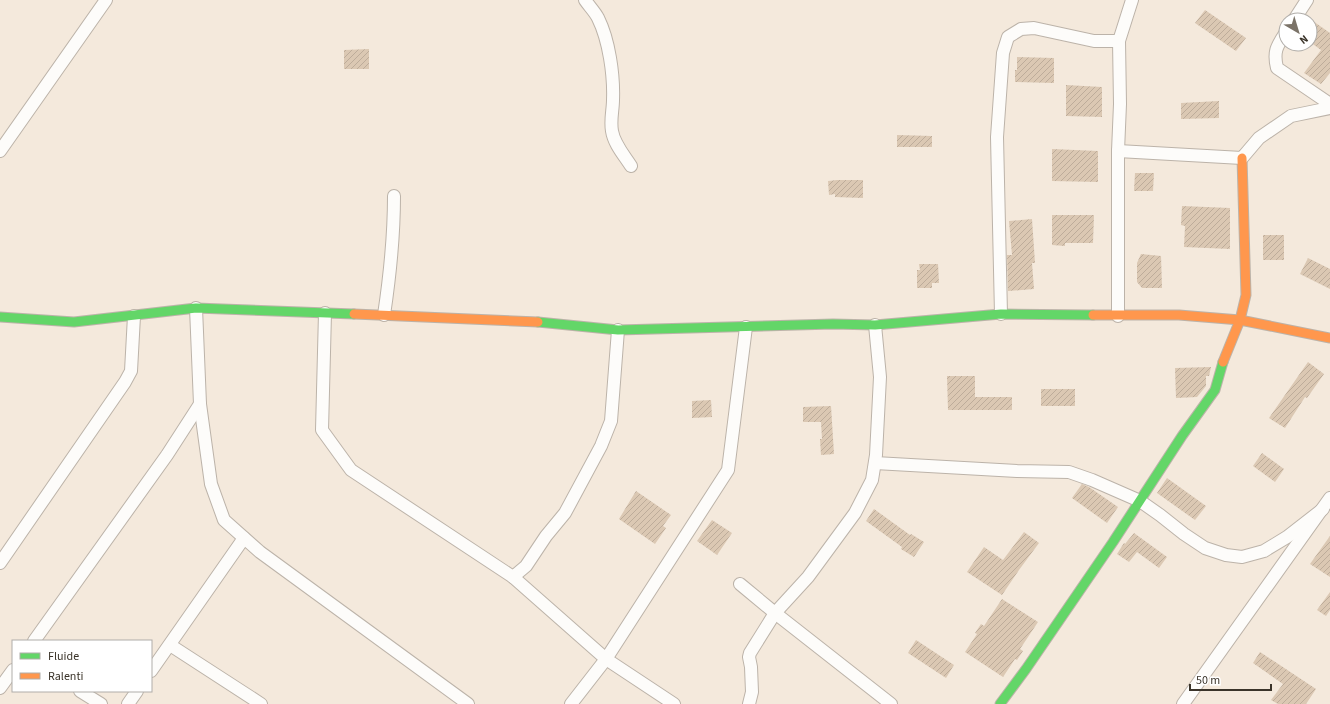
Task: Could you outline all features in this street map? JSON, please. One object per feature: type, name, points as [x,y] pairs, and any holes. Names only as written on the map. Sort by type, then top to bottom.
[{"type":"street","points":[[0,151],[106,0]]},
{"type":"street","points":[[586,0],[598,18],[612,71],[612,131],[619,149],[631,166]]},
{"type":"street","points":[[1118,316],[1118,151],[1120,104],[1119,41],[1132,0]]},
{"type":"street","points":[[1299,12],[1307,0]]},
{"type":"street","points":[[1001,314],[997,137],[1002,53],[1008,37],[1020,30],[1034,28],[1094,41],[1119,41]]},
{"type":"street","points":[[1278,44],[1276,47],[1275,58],[1277,68],[1330,104]]},
{"type":"street","points":[[1000,704],[1140,501],[1182,436],[1215,390],[1225,357],[1240,320],[1246,295],[1242,158],[1259,138],[1291,116],[1330,108]]},
{"type":"street","points":[[1118,151],[1242,158]]},
{"type":"street","points":[[384,315],[394,222],[394,196]]},
{"type":"street","points":[[0,317],[74,322],[196,308],[541,322],[618,330],[833,324],[875,325],[1001,314],[1118,316],[1179,315],[1240,320],[1330,338]]},
{"type":"street","points":[[196,308],[200,404],[211,484],[224,520],[260,552],[468,704]]},
{"type":"street","points":[[325,313],[322,430],[351,470],[513,577],[606,659],[674,704]]},
{"type":"street","points":[[0,563],[125,382],[130,371],[134,316]]},
{"type":"street","points":[[749,704],[752,692],[751,667],[749,658],[775,613],[808,577],[855,513],[872,480],[875,463],[880,377],[875,325]]},
{"type":"street","points":[[571,704],[606,659],[728,470],[746,327]]},
{"type":"street","points":[[513,577],[526,566],[546,536],[565,513],[601,446],[611,421],[618,330]]},
{"type":"street","points":[[35,640],[167,455],[200,404]]},
{"type":"street","points":[[875,463],[1017,471],[1069,472],[1092,480],[1140,501],[1205,548],[1226,556],[1242,557],[1264,551],[1287,537],[1323,509]]},
{"type":"street","points":[[1183,704],[1330,498]]},
{"type":"street","points":[[152,670],[244,538]]},
{"type":"street","points":[[740,584],[891,704]]},
{"type":"street","points":[[170,644],[261,704]]},
{"type":"street","points":[[0,688],[12,671]]},
{"type":"street","points":[[82,692],[101,704]]},
{"type":"street","points":[[128,704],[136,692]]},
{"type":"building","points":[[1205,10],[1246,38],[1236,51],[1195,23]]},
{"type":"building","points":[[1318,25],[1330,33],[1330,73],[1321,84],[1304,73],[1321,50],[1318,48]]},
{"type":"building","points":[[369,49],[369,69],[344,69],[344,50]]},
{"type":"building","points":[[1017,57],[1054,58],[1054,83],[1015,82]]},
{"type":"building","points":[[1066,85],[1102,87],[1102,117],[1066,116]]},
{"type":"building","points":[[1219,101],[1219,118],[1181,119],[1181,103]]},
{"type":"building","points":[[897,135],[932,136],[932,147],[897,147]]},
{"type":"building","points":[[1052,149],[1098,151],[1098,182],[1052,181]]},
{"type":"building","points":[[1135,173],[1154,173],[1153,191],[1134,191]]},
{"type":"building","points":[[863,180],[863,198],[835,197],[835,194],[829,195],[828,181]]},
{"type":"building","points":[[1182,206],[1230,208],[1230,249],[1184,247],[1185,226],[1181,225]]},
{"type":"building","points":[[1052,215],[1094,215],[1093,243],[1065,243],[1065,246],[1052,245]]},
{"type":"building","points":[[1032,219],[1035,263],[1032,263],[1034,289],[1008,291],[1007,255],[1012,255],[1009,221]]},
{"type":"building","points":[[1263,235],[1284,235],[1284,260],[1263,260]]},
{"type":"building","points":[[1141,254],[1161,256],[1162,288],[1142,288],[1137,282],[1137,263]]},
{"type":"building","points":[[1308,258],[1330,269],[1330,289],[1300,274]]},
{"type":"building","points":[[919,264],[938,264],[939,283],[932,283],[932,288],[917,288],[917,270],[920,270]]},
{"type":"building","points":[[1308,362],[1324,374],[1307,398],[1305,397],[1285,428],[1269,418]]},
{"type":"building","points":[[1211,367],[1209,376],[1206,376],[1206,386],[1197,397],[1176,398],[1175,368]]},
{"type":"building","points":[[947,376],[975,376],[975,397],[1012,397],[1012,410],[948,410]]},
{"type":"building","points":[[1041,389],[1075,389],[1075,406],[1041,406]]},
{"type":"building","points":[[711,400],[712,417],[692,418],[692,401]]},
{"type":"building","points":[[831,406],[834,454],[821,455],[821,422],[803,422],[803,407]]},
{"type":"building","points":[[1262,453],[1284,469],[1275,482],[1253,466]]},
{"type":"building","points":[[1167,478],[1206,506],[1195,520],[1157,493]]},
{"type":"building","points":[[1082,484],[1089,487],[1118,507],[1107,523],[1072,498]]},
{"type":"building","points":[[636,491],[671,515],[663,526],[666,528],[655,544],[619,519]]},
{"type":"building","points":[[874,509],[910,535],[911,534],[924,542],[914,557],[901,549],[902,547],[866,521]]},
{"type":"building","points":[[712,520],[732,533],[717,555],[697,541]]},
{"type":"building","points":[[1024,532],[1039,543],[1002,595],[967,572],[984,547],[1003,560]]},
{"type":"building","points":[[1134,533],[1167,557],[1159,568],[1137,552],[1129,562],[1117,554],[1124,543],[1125,544]]},
{"type":"building","points":[[1330,536],[1330,577],[1310,564]]},
{"type":"building","points":[[1330,592],[1330,610],[1326,616],[1317,610]]},
{"type":"building","points":[[1002,599],[1038,622],[1020,649],[1023,651],[1017,660],[1015,659],[1003,677],[965,652],[977,634],[975,633],[981,624],[984,626]]},
{"type":"building","points":[[916,640],[954,665],[946,678],[908,653]]},
{"type":"building","points":[[1260,652],[1316,689],[1306,704],[1278,704],[1271,700],[1283,684],[1253,663]]},
{"type":"traffic: fast","points":[[0,317],[74,322],[196,308],[354,314]]},
{"type":"traffic: fast","points":[[538,322],[618,330],[833,324],[875,325],[1001,314],[1093,315]]},
{"type":"traffic: fast","points":[[1000,704],[1026,669],[1113,542],[1182,436],[1215,390],[1223,362]]},
{"type":"traffic: slow","points":[[1223,362],[1240,320],[1246,295],[1242,158]]},
{"type":"traffic: slow","points":[[354,314],[538,322]]},
{"type":"traffic: slow","points":[[1093,315],[1179,315],[1240,320],[1330,338]]}]
